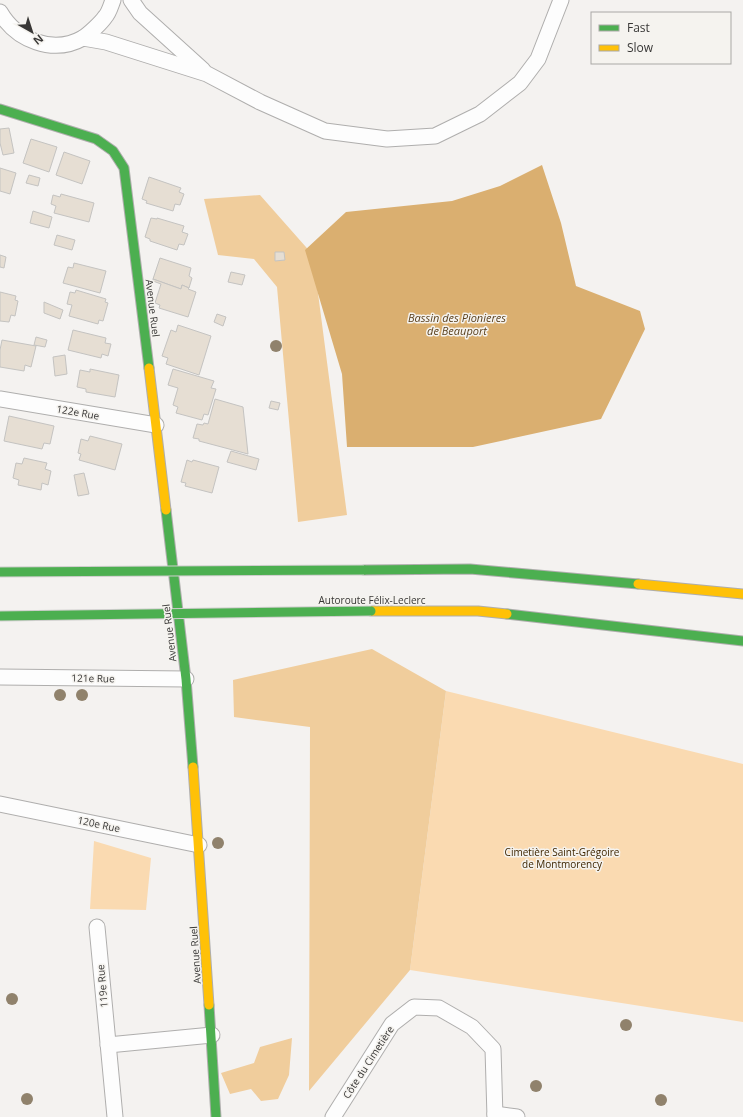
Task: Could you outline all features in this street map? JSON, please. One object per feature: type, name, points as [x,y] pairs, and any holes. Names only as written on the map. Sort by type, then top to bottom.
[{"type":"main road","name":"Avenue Ruel","points":[[0,109],[96,139],[113,151],[124,168],[186,680],[199,845],[216,1117]]},
{"type":"main road","points":[[0,572],[470,569],[743,594]]},
{"type":"main road","name":"Autoroute Félix-Leclerc","points":[[0,616],[478,611],[743,641]]},
{"type":"street","points":[[0,12],[5,21],[17,33],[32,41],[50,45],[67,44],[83,38],[106,16],[113,0]]},
{"type":"street","points":[[131,0],[140,14],[207,74]]},
{"type":"street","points":[[83,38],[106,42],[207,74],[260,102],[325,132],[387,140],[435,136],[480,114],[520,83],[538,59],[561,0]]},
{"type":"street","name":"122e Rue","points":[[0,399],[156,425]]},
{"type":"street","name":"121e Rue","points":[[0,677],[186,680]]},
{"type":"street","name":"120e Rue","points":[[0,804],[199,845]]},
{"type":"street","name":"119e Rue","points":[[96,927],[115,1117]]},
{"type":"street","name":"Côte du Cimetière","points":[[333,1117],[392,1024],[414,1007],[439,1008],[472,1027],[493,1049],[495,1116]]},
{"type":"street","points":[[108,1045],[212,1035]]},
{"type":"street","points":[[495,1116],[517,1117]]},
{"type":"green space","name":"Cimetière Saint-Grégoire de Montmorency","points":[[446,691],[743,764],[743,1022],[410,970]]},
{"type":"green space","points":[[94,841],[151,858],[146,910],[90,909]]},
{"type":"shaded area","points":[[260,195],[313,255],[347,515],[298,522],[277,287],[254,259],[218,255],[204,199]]},
{"type":"shaded area","points":[[372,649],[446,691],[410,970],[309,1091],[310,727],[234,717],[233,680]]},
{"type":"shaded area","points":[[292,1038],[289,1075],[278,1099],[261,1101],[251,1089],[230,1094],[221,1073],[254,1063],[260,1047]]},
{"type":"water","name":"Bassin des Pionieres de Beauport","points":[[542,165],[561,223],[576,286],[640,311],[645,329],[601,419],[473,447],[347,447],[342,374],[305,250],[346,212],[452,201],[500,186]]},
{"type":"building","points":[[9,128],[14,153],[3,155],[0,143],[0,129]]},
{"type":"building","points":[[31,139],[57,147],[49,172],[23,163]]},
{"type":"building","points":[[64,152],[90,161],[82,184],[56,175]]},
{"type":"building","points":[[0,168],[16,173],[10,194],[0,191]]},
{"type":"building","points":[[29,175],[40,178],[38,186],[26,183]]},
{"type":"building","points":[[149,177],[181,188],[179,192],[184,194],[180,205],[175,204],[173,211],[146,203],[147,201],[142,199]]},
{"type":"building","points":[[61,194],[94,203],[89,222],[54,213],[56,206],[51,204],[53,195],[60,197]]},
{"type":"building","points":[[33,211],[52,217],[49,228],[30,223]]},
{"type":"building","points":[[151,218],[157,218],[184,226],[182,232],[188,234],[184,245],[179,244],[177,250],[150,241],[150,239],[145,237]]},
{"type":"building","points":[[57,235],[75,240],[72,250],[54,245]]},
{"type":"building","points":[[275,252],[284,252],[285,260],[275,261]]},
{"type":"building","points":[[0,255],[6,257],[4,268],[0,267]]},
{"type":"building","points":[[160,258],[191,268],[189,276],[192,278],[189,288],[182,285],[181,289],[153,279]]},
{"type":"building","points":[[74,263],[106,271],[100,293],[63,283],[68,267],[73,268]]},
{"type":"building","points":[[231,272],[245,275],[242,285],[228,282]]},
{"type":"building","points":[[153,279],[181,289],[182,285],[196,292],[188,317],[159,308],[160,305],[155,303],[161,284],[153,281]]},
{"type":"building","points":[[76,290],[106,299],[105,302],[108,303],[103,321],[99,320],[98,324],[69,316],[72,305],[67,304],[70,292],[75,293]]},
{"type":"building","points":[[0,292],[16,296],[15,300],[18,301],[15,316],[11,315],[9,322],[0,321]]},
{"type":"building","points":[[44,302],[63,310],[60,319],[44,313]]},
{"type":"building","points":[[217,314],[226,317],[223,326],[214,322]]},
{"type":"building","points":[[178,325],[211,336],[199,375],[166,364],[168,358],[162,356],[171,330],[176,332]]},
{"type":"building","points":[[73,330],[106,338],[105,343],[111,344],[108,356],[102,354],[101,358],[68,350]]},
{"type":"building","points":[[36,337],[47,340],[45,347],[34,345]]},
{"type":"building","points":[[2,340],[36,346],[31,367],[25,365],[24,371],[0,367],[0,350]]},
{"type":"building","points":[[65,355],[67,374],[55,376],[53,357]]},
{"type":"building","points":[[90,369],[119,375],[115,397],[86,392],[86,389],[77,387],[80,370],[90,372]]},
{"type":"building","points":[[173,369],[214,381],[211,388],[216,389],[208,415],[204,414],[202,420],[176,413],[178,407],[173,405],[178,388],[168,385]]},
{"type":"building","points":[[215,399],[243,407],[248,454],[199,441],[199,439],[193,438],[197,424],[208,424]]},
{"type":"building","points":[[271,401],[280,403],[278,410],[269,408]]},
{"type":"building","points":[[9,416],[54,426],[50,444],[44,443],[42,449],[4,441]]},
{"type":"building","points":[[90,436],[122,444],[115,470],[79,460],[81,454],[78,453],[81,439],[88,441]]},
{"type":"building","points":[[231,451],[259,459],[256,470],[227,462]]},
{"type":"building","points":[[24,458],[47,463],[45,469],[51,471],[48,485],[42,483],[41,490],[18,485],[19,480],[13,478],[16,463],[22,464]]},
{"type":"building","points":[[187,460],[192,462],[193,460],[219,467],[212,493],[185,486],[186,483],[181,482]]},
{"type":"building","points":[[84,473],[89,494],[78,496],[74,475]]},
{"type":"traffic: fast","points":[[0,109],[96,139],[113,151],[124,168],[149,368]]},
{"type":"traffic: fast","points":[[166,510],[186,679],[193,767]]},
{"type":"traffic: fast","points":[[364,570],[470,569],[638,584]]},
{"type":"traffic: fast","points":[[0,572],[364,570]]},
{"type":"traffic: fast","points":[[0,616],[371,611]]},
{"type":"traffic: fast","points":[[507,614],[743,641]]},
{"type":"traffic: fast","points":[[209,1005],[216,1117]]},
{"type":"traffic: slow","points":[[149,368],[166,510]]},
{"type":"traffic: slow","points":[[638,584],[743,594]]},
{"type":"traffic: slow","points":[[371,611],[478,611],[507,614]]},
{"type":"traffic: slow","points":[[193,767],[209,1005]]}]
